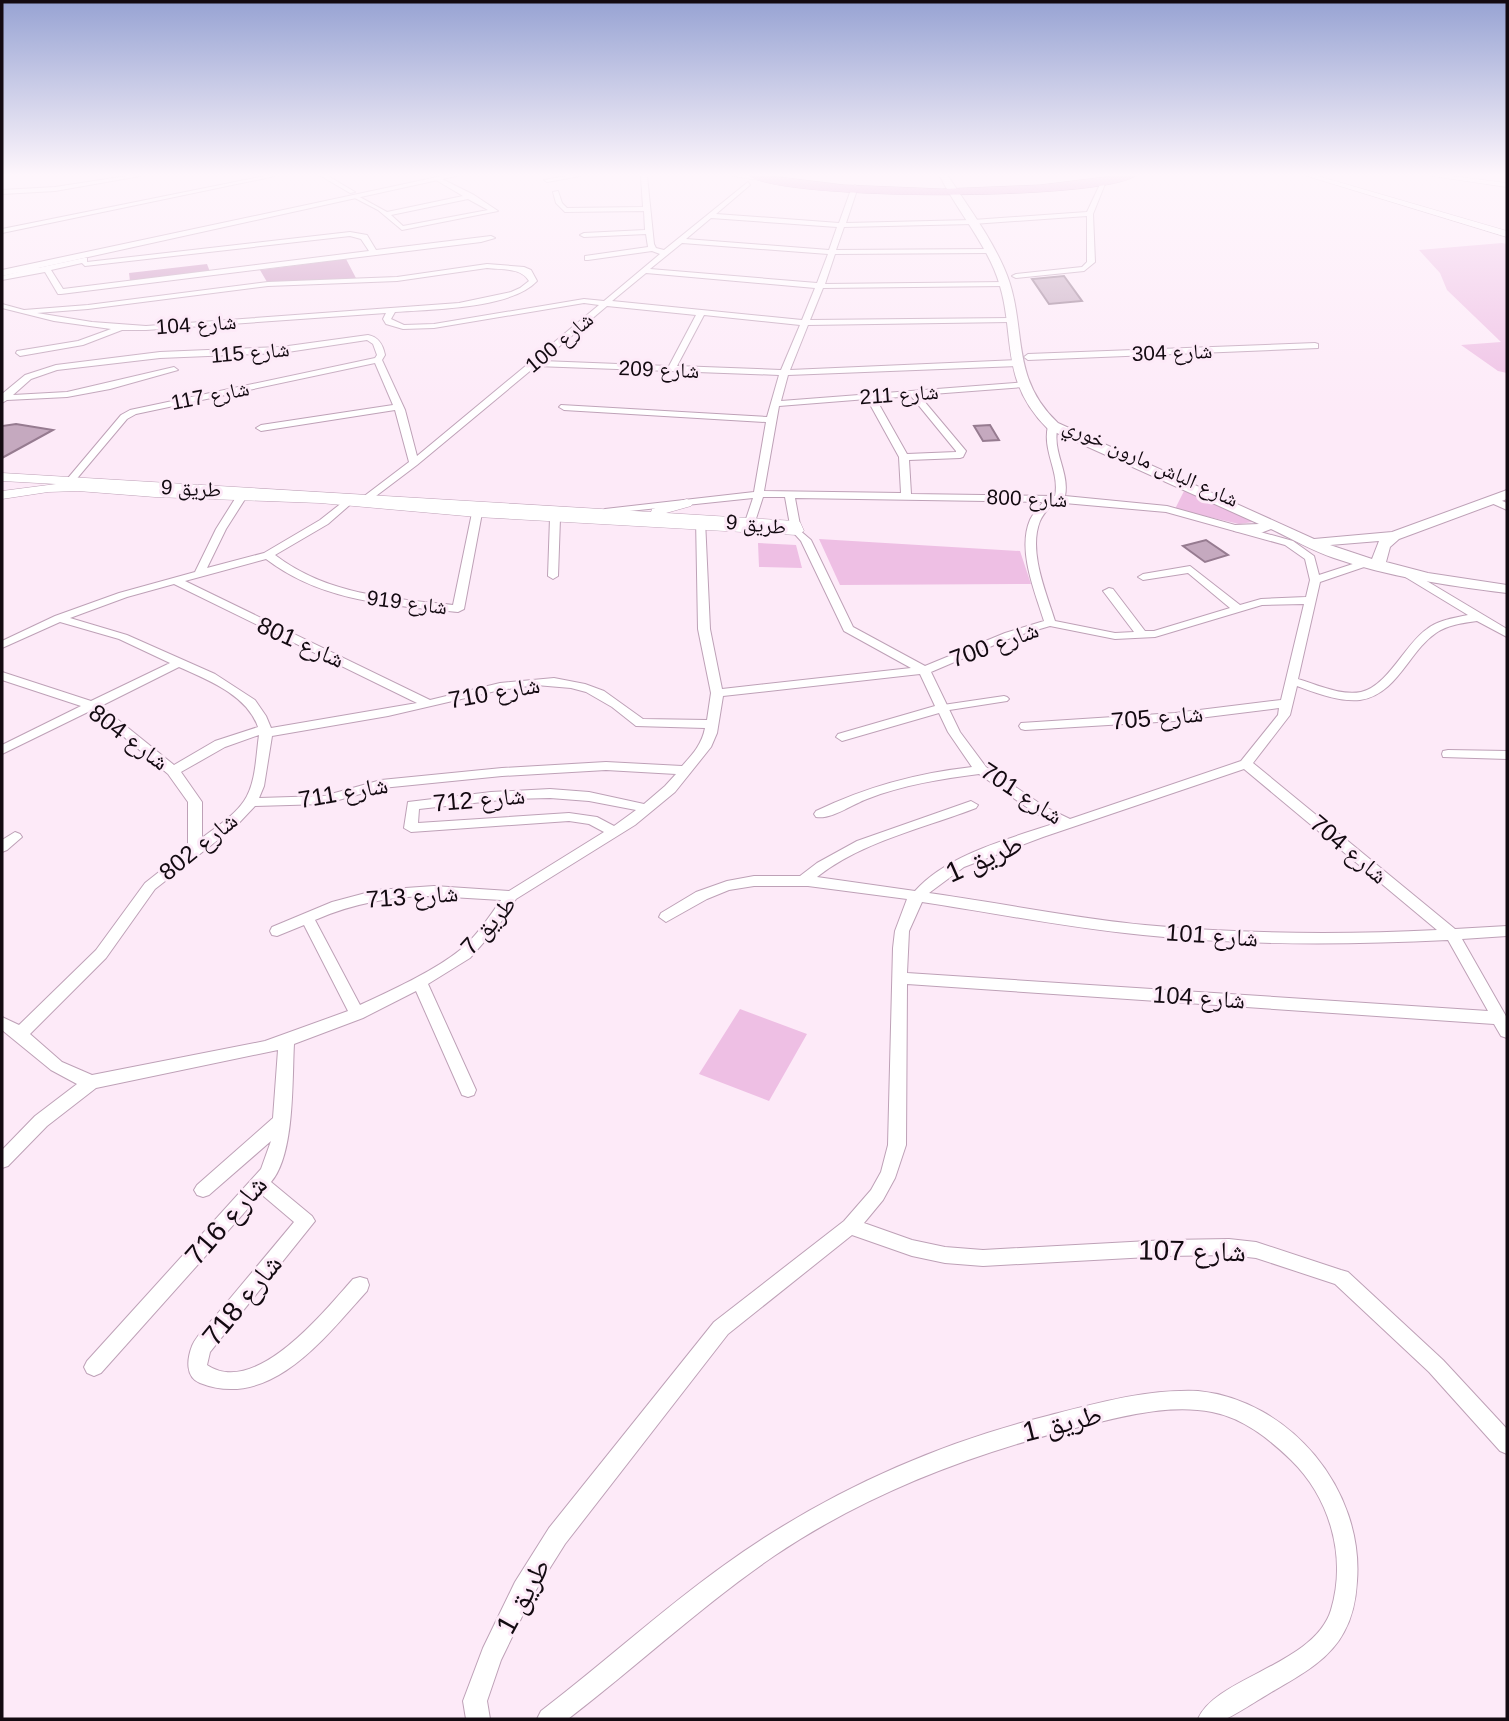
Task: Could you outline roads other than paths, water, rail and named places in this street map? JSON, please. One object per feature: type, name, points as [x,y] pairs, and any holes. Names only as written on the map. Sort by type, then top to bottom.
[{"type":"main road","points":[[2,270],[65,256]]},
{"type":"main road","points":[[2,270],[100,256]]},
{"type":"main road","points":[[994,256],[1010,280],[1010,320],[1023,360],[1024,384],[1037,412],[1053,426],[1311,542],[1374,561],[1507,589]]},
{"type":"main road","name":"شارع الباش مارون خوري","points":[[997,256],[1010,280],[1023,360],[1040,397],[1063,425],[1374,561]]},
{"type":"main road","points":[[1289,543],[1394,536],[1500,497]]},
{"type":"main road","points":[[1239,528],[1258,530],[1273,523]]},
{"type":"main road","points":[[1403,567],[1398,550],[1413,530]]},
{"type":"main road","points":[[1374,561],[1382,546],[1394,536]]},
{"type":"main road","points":[[1403,567],[1507,581]]},
{"type":"street","points":[[2,278],[85,260],[123,256]]},
{"type":"street","points":[[16,270],[48,271],[61,292],[348,256]]},
{"type":"street","points":[[588,258],[600,256]]},
{"type":"street","name":"شارع 100","points":[[368,497],[414,463],[660,256]]},
{"type":"street","points":[[749,526],[759,494],[771,420],[784,373],[831,256]]},
{"type":"street","points":[[644,271],[820,286],[1010,280],[1084,269],[1092,256]]},
{"type":"street","points":[[85,260],[87,289]]},
{"type":"street","points":[[35,270],[50,262]]},
{"type":"street","name":"شارع 104","points":[[2,306],[27,311],[121,328],[445,307],[500,298],[523,290],[533,281],[533,276],[511,267],[487,265],[397,279],[268,284],[79,308],[27,311]]},
{"type":"street","points":[[392,310],[387,319],[389,322],[415,327],[460,324],[572,302],[804,323],[1010,320]]},
{"type":"street","points":[[671,370],[701,313]]},
{"type":"street","points":[[20,353],[80,343],[121,328]]},
{"type":"street","name":"شارع 115","points":[[3,398],[37,373],[124,359],[266,352],[368,337],[380,348],[381,355],[378,360],[398,407],[414,463]]},
{"type":"street","name":"شارع 304","points":[[926,379],[1043,357],[1315,346]]},
{"type":"street","name":"شارع 117","points":[[71,480],[124,417],[133,412],[378,360]]},
{"type":"street","name":"شارع 209","points":[[535,363],[926,379]]},
{"type":"street","points":[[3,398],[21,399],[103,389],[174,370]]},
{"type":"street","points":[[854,378],[904,457],[906,495]]},
{"type":"street","name":"شارع 211","points":[[775,404],[913,393],[926,379],[1024,384]]},
{"type":"street","points":[[904,457],[960,455],[961,450],[913,393]]},
{"type":"street","points":[[261,428],[398,407]]},
{"type":"street","points":[[564,407],[771,420]]},
{"type":"street","points":[[1050,623],[1039,584],[1032,541],[1036,520],[1061,486],[1049,436],[1053,426]]},
{"type":"street","name":"9 طريق","points":[[2,477],[368,497],[796,528]]},
{"type":"street","name":"9 طريق","points":[[2,495],[68,487],[155,494],[348,501],[555,518],[700,523]]},
{"type":"street","name":"800 شارع","points":[[585,514],[759,494],[1054,499],[1167,509],[1289,543]]},
{"type":"street","points":[[789,494],[796,528],[806,540],[848,629],[924,670]]},
{"type":"street","points":[[199,574],[221,528],[242,496]]},
{"type":"street","points":[[1500,497],[1507,507]]},
{"type":"street","points":[[2,645],[59,618],[174,580],[268,555],[324,522],[348,501]]},
{"type":"street","points":[[618,516],[667,510],[687,503]]},
{"type":"street","name":"شارع 919","points":[[268,555],[295,573],[344,594],[458,609],[477,513]]},
{"type":"street","points":[[553,576],[555,518]]},
{"type":"street","name":"7 طريق","points":[[2,1161],[41,1121],[91,1082],[286,1041],[357,1014],[420,983],[466,954],[511,896],[615,832],[670,789],[705,747],[713,724],[717,693],[704,629],[700,523]]},
{"type":"street","points":[[1246,764],[1277,727],[1288,703],[1308,600],[1315,580],[1310,558],[1289,543]]},
{"type":"street","points":[[1315,580],[1374,561]]},
{"type":"street","points":[[1403,567],[1507,634]]},
{"type":"street","points":[[1143,577],[1190,569],[1239,610]]},
{"type":"street","name":"شارع 801","points":[[174,580],[247,618],[348,663],[429,704]]},
{"type":"street","points":[[1109,591],[1142,635]]},
{"type":"street","name":"شارع 700","points":[[717,693],[924,670],[1009,635],[1050,623],[1115,636],[1142,635],[1174,631],[1261,602],[1308,600]]},
{"type":"street","points":[[1292,681],[1343,695],[1364,696],[1374,692],[1432,630],[1478,617]]},
{"type":"street","points":[[59,618],[123,637],[211,677],[243,696],[257,712],[265,731]]},
{"type":"street","points":[[2,750],[178,663]]},
{"type":"street","name":"شارع 701","points":[[924,670],[960,742],[981,770],[1040,810],[1070,824],[1246,764]]},
{"type":"street","name":"شارع 804","points":[[2,676],[94,706],[173,771],[195,802],[195,851]]},
{"type":"street","name":"شارع 710","points":[[173,771],[220,744],[265,731],[429,704],[506,687],[560,682],[580,686],[605,696],[640,723],[713,724]]},
{"type":"street","points":[[842,737],[943,708],[1004,699]]},
{"type":"street","name":"شارع 705","points":[[1025,726],[1175,717],[1288,703]]},
{"type":"street","name":"شارع 802","points":[[21,1033],[101,954],[150,886],[232,822],[251,802],[257,786],[265,731]]},
{"type":"street","points":[[1448,754],[1507,755]]},
{"type":"street","name":"شارع 704","points":[[1246,764],[1452,934]]},
{"type":"street","name":"شارع 711","points":[[251,802],[324,800],[381,785],[502,772],[606,766],[686,770]]},
{"type":"street","points":[[821,814],[871,790],[899,782],[981,770]]},
{"type":"street","name":"شارع 712","points":[[615,832],[592,820],[569,817],[411,828],[413,805],[496,797],[567,794],[648,808]]},
{"type":"street","points":[[803,881],[820,865],[885,834],[971,805]]},
{"type":"street","name":"طريق 1","points":[[478,1719],[475,1701],[491,1656],[523,1590],[557,1536],[721,1328],[850,1226],[877,1195],[889,1173],[897,1145],[902,930],[913,902],[927,886],[960,864],[1070,824]]},
{"type":"street","points":[[2,847],[15,837]]},
{"type":"street","name":"شارع 101","points":[[666,917],[703,892],[749,881],[803,881],[919,895],[1010,912],[1174,933],[1330,940],[1507,931]]},
{"type":"street","name":"شارع 713","points":[[277,931],[340,904],[388,894],[467,892],[511,896]]},
{"type":"street","points":[[307,918],[357,1014]]},
{"type":"street","points":[[1452,934],[1507,1032]]},
{"type":"street","name":"شارع 104","points":[[901,978],[1498,1018]]},
{"type":"street","points":[[420,983],[468,1090]]},
{"type":"street","points":[[2,1023],[21,1033],[46,1059],[64,1071],[91,1082]]},
{"type":"street","name":"شارع 716","points":[[94,1367],[261,1184],[276,1159],[282,1121],[286,1041]]},
{"type":"street","points":[[203,1190],[282,1121]]},
{"type":"street","name":"شارع 718","points":[[261,1184],[306,1221],[201,1348],[197,1367],[203,1375],[241,1380],[262,1374],[302,1347],[360,1285]]},
{"type":"street","name":"شارع 107","points":[[850,1226],[883,1239],[946,1255],[983,1258],[1229,1247],[1256,1250],[1341,1278],[1436,1366],[1507,1444]]},
{"type":"street","name":"طريق 1","points":[[549,1719],[732,1574],[863,1492],[1023,1432],[1142,1404],[1193,1401],[1215,1403],[1244,1415],[1272,1430],[1292,1446],[1330,1500],[1339,1518],[1347,1551],[1345,1595],[1341,1615],[1321,1646],[1221,1709],[1210,1719]]}]
